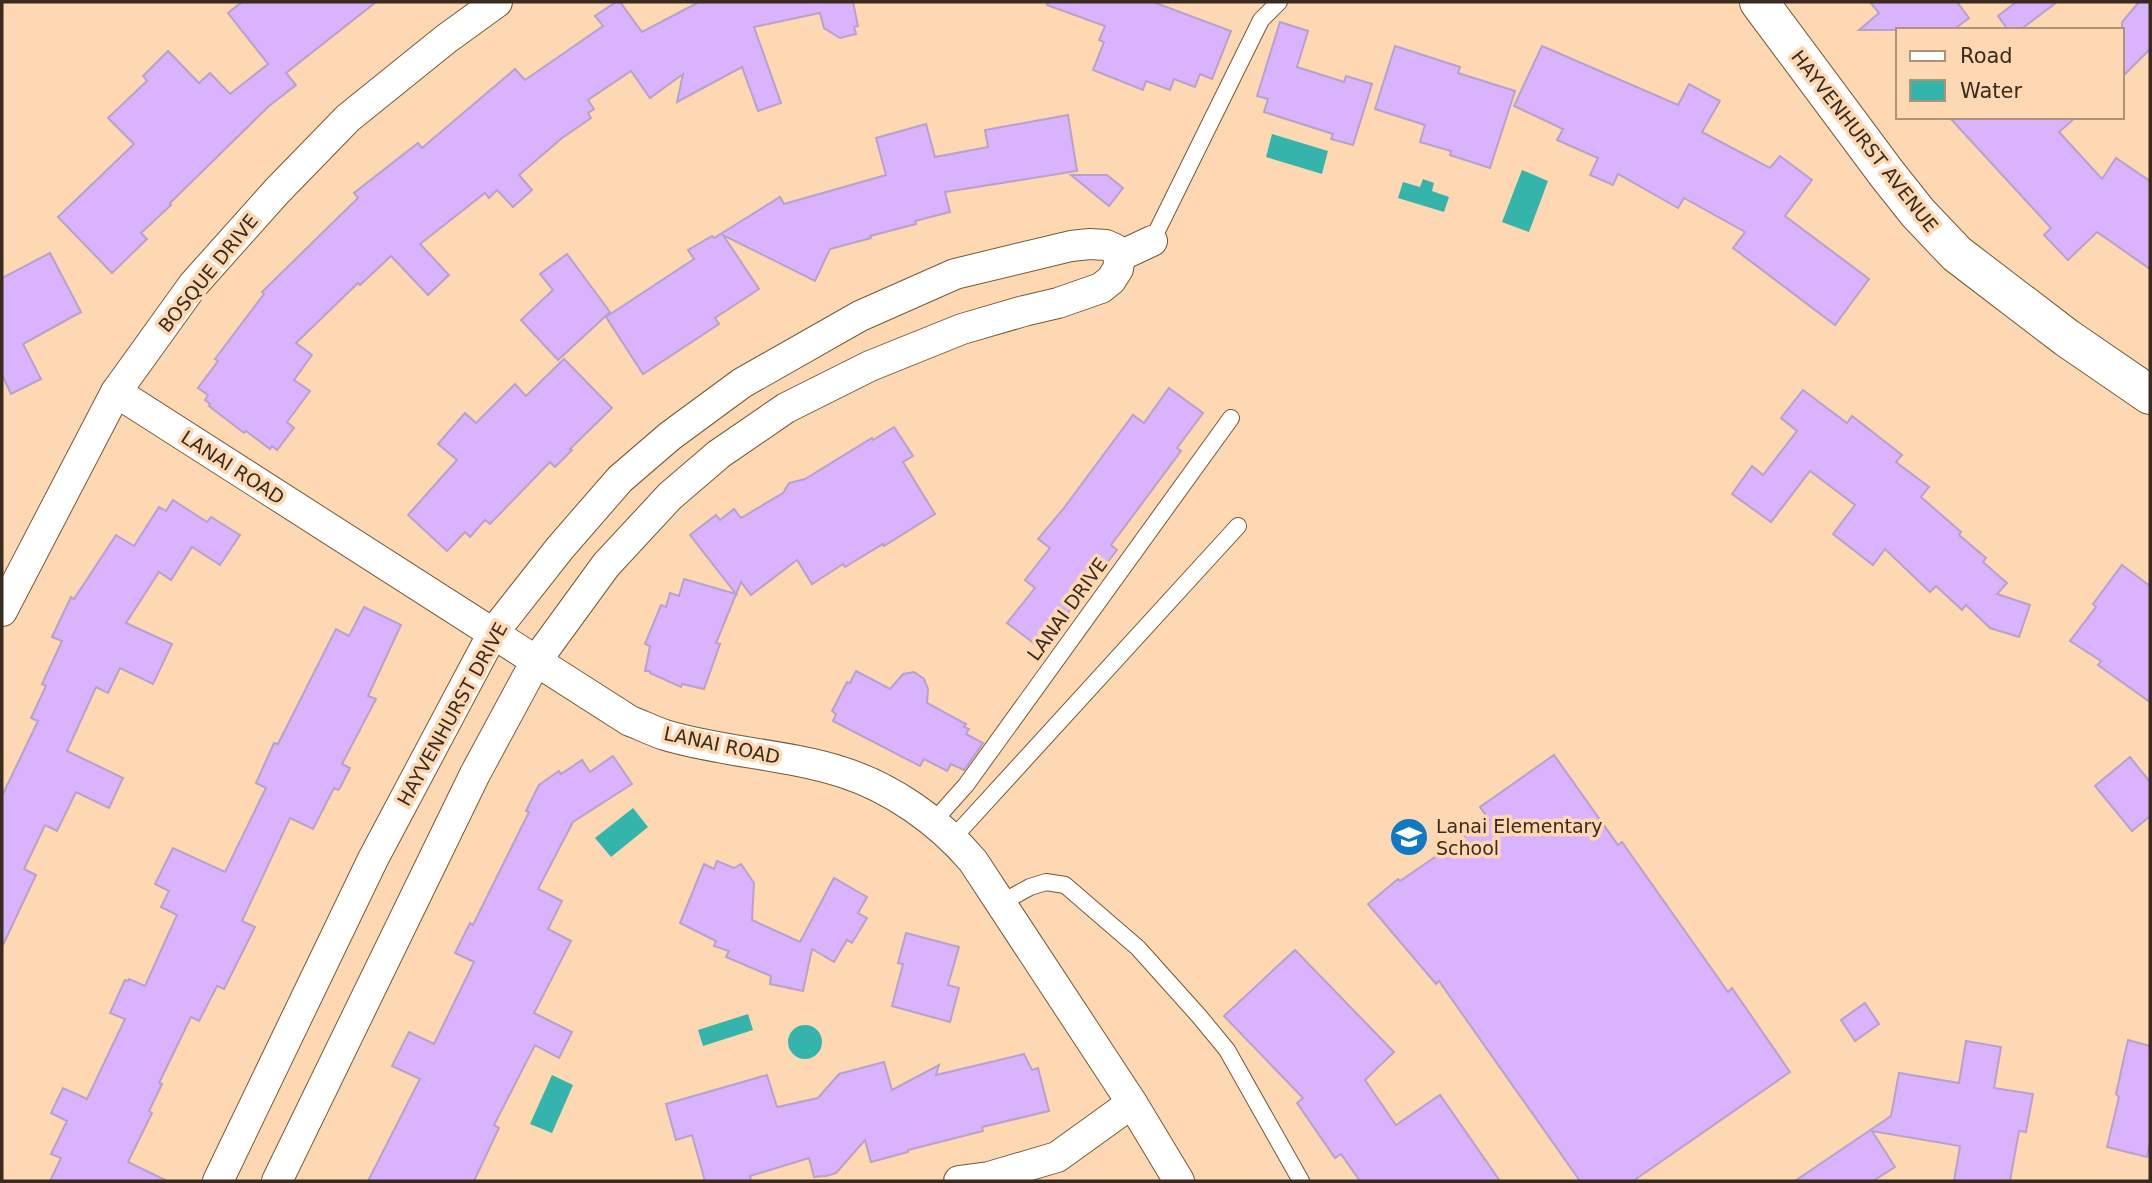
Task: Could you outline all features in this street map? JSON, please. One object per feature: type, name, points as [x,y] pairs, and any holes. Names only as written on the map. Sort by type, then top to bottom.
[{"type":"main road","name":"HAYVENHURST AVENUE","points":[[1759,2],[1887,174],[1956,254],[2067,338],[2150,395]]},
{"type":"street","name":"BOSQUE DRIVE","points":[[3,604],[116,392],[193,285],[277,191],[348,118],[446,39],[497,2]]},
{"type":"street","points":[[277,1181],[475,774],[536,661],[606,565],[670,496],[730,446],[786,408],[870,366],[962,329],[1058,303],[1101,288],[1111,280],[1118,269],[1120,256],[1152,241]]},
{"type":"street","name":"HAYVENHURST DRIVE","points":[[218,1181],[373,859],[493,633],[560,548],[620,479],[670,436],[742,383],[860,316],[956,274],[1080,245],[1106,245],[1115,248],[1120,256]]},
{"type":"street","name":"LANAI ROAD","points":[[116,392],[630,721],[665,735],[804,762],[844,773],[890,793],[943,830],[973,861],[1180,1181]]},
{"type":"street","points":[[959,1181],[989,1177],[1057,1157],[1132,1103]]},
{"type":"lane","points":[[1152,241],[1261,20],[1279,2]]},
{"type":"lane","name":"LANAI DRIVE","points":[[943,830],[966,785],[1231,418]]},
{"type":"lane","points":[[943,830],[1238,526]]},
{"type":"lane","points":[[1001,903],[1030,887],[1046,882],[1065,885],[1138,948],[1227,1050],[1301,1181]]},
{"type":"water","points":[[1272,134],[1328,151],[1322,174],[1266,157]]},
{"type":"water","points":[[1522,170],[1548,181],[1529,232],[1502,222]]},
{"type":"water","points":[[1423,179],[1434,183],[1432,191],[1449,197],[1444,212],[1398,198],[1403,182],[1420,187]]},
{"type":"water","points":[[633,808],[648,827],[611,857],[595,838]]},
{"type":"water","points":[[748,1014],[753,1030],[703,1046],[698,1030]]},
{"type":"water","points":[[805,1025],[817,1030],[822,1042],[817,1054],[805,1059],[793,1054],[788,1042],[793,1030]]},
{"type":"water","points":[[552,1075],[573,1085],[552,1133],[530,1124]]},
{"type":"building","points":[[242,2],[376,2],[286,73],[296,85],[269,106],[170,203],[171,205],[141,233],[147,239],[112,273],[58,217],[134,144],[108,118],[147,81],[143,76],[168,51],[199,83],[210,73],[230,94],[268,64],[228,13]]},
{"type":"building","points":[[620,2],[642,32],[699,2],[853,2],[858,26],[854,27],[856,34],[840,38],[824,28],[820,13],[754,27],[781,103],[758,111],[742,67],[677,102],[683,74],[650,98],[631,71],[588,100],[594,109],[588,113],[591,118],[562,138],[519,175],[532,190],[513,207],[497,190],[489,198],[485,193],[420,244],[449,275],[428,295],[391,256],[360,285],[358,283],[296,343],[312,355],[294,380],[310,391],[287,422],[294,428],[277,450],[272,446],[270,449],[246,431],[244,433],[209,406],[205,400],[208,395],[198,388],[218,361],[215,359],[264,294],[262,292],[358,198],[354,193],[418,143],[422,148],[515,69],[525,80],[603,26],[595,16]]},
{"type":"building","points":[[1047,2],[1153,2],[1231,31],[1212,79],[1200,74],[1195,87],[1174,79],[1170,90],[1146,81],[1143,90],[1093,70],[1104,42],[1099,40],[1105,26],[1047,5]]},
{"type":"building","points":[[1870,2],[1957,2],[1969,18],[1956,28],[1859,30],[1879,13]]},
{"type":"building","points":[[2016,2],[2057,2],[2023,28],[2007,28],[1998,16]]},
{"type":"building","points":[[2139,2],[2150,2],[2150,49],[2124,75],[2124,28],[2122,22]]},
{"type":"building","points":[[1280,22],[1308,31],[1297,67],[1344,82],[1346,76],[1372,84],[1353,145],[1331,139],[1333,134],[1264,112],[1268,99],[1257,96]]},
{"type":"building","points":[[1395,46],[1460,67],[1458,73],[1515,91],[1490,168],[1450,155],[1451,151],[1420,142],[1425,125],[1375,109]]},
{"type":"building","points":[[1542,46],[1678,105],[1689,84],[1720,101],[1702,132],[1770,168],[1780,156],[1812,180],[1785,216],[1869,279],[1835,325],[1733,248],[1745,232],[1684,198],[1678,208],[1618,174],[1613,185],[1590,175],[1598,158],[1557,140],[1563,129],[1514,106]]},
{"type":"building","points":[[1068,115],[1077,171],[945,192],[950,212],[830,249],[815,281],[723,235],[759,289],[715,318],[719,324],[643,374],[606,317],[694,259],[688,250],[712,236],[714,238],[780,197],[784,204],[886,175],[876,138],[926,124],[935,157],[988,147],[985,130]]},
{"type":"building","points":[[1951,119],[2074,119],[2059,132],[2102,179],[2116,158],[2150,181],[2150,269],[2097,232],[2068,260],[2044,235],[2051,228]]},
{"type":"building","points":[[1071,175],[1107,175],[1123,188],[1109,206]]},
{"type":"building","points":[[50,253],[81,312],[23,344],[41,379],[11,394],[2,375],[2,278]]},
{"type":"building","points":[[567,254],[610,312],[558,360],[521,320],[553,290],[540,274]]},
{"type":"building","points":[[564,359],[612,408],[555,467],[550,462],[490,524],[485,520],[470,537],[465,532],[447,551],[408,515],[457,460],[438,444],[465,413],[476,423],[515,384],[526,396]]},
{"type":"building","points":[[1169,388],[1203,413],[1177,448],[1181,451],[1111,545],[1117,550],[1067,614],[1063,609],[1035,644],[1007,623],[1035,588],[1025,580],[1050,548],[1038,539],[1133,415],[1144,423]]},
{"type":"building","points":[[1803,390],[1847,423],[1852,416],[1902,455],[1896,462],[1929,487],[1921,497],[1961,532],[1959,535],[1986,558],[1983,562],[2007,583],[1997,594],[2030,605],[2019,637],[1990,628],[1966,605],[1962,610],[1936,586],[1930,592],[1885,549],[1873,565],[1833,534],[1855,505],[1810,471],[1771,522],[1732,494],[1752,466],[1763,475],[1797,431],[1781,418]]},
{"type":"building","points":[[894,427],[913,456],[903,462],[935,514],[884,546],[883,544],[845,567],[843,564],[812,584],[797,560],[751,595],[741,582],[716,643],[720,644],[704,689],[682,684],[681,687],[645,671],[650,646],[645,644],[661,605],[666,607],[670,593],[679,596],[684,579],[736,594],[690,535],[716,515],[720,520],[734,509],[741,518],[783,493],[789,483],[805,479]]},
{"type":"building","points":[[173,500],[207,522],[211,517],[240,535],[220,565],[192,547],[171,580],[159,572],[126,623],[172,644],[153,684],[120,668],[108,693],[96,687],[67,751],[123,778],[109,808],[76,792],[57,831],[45,825],[24,869],[36,875],[2,947],[2,796],[38,721],[31,718],[46,686],[42,684],[62,641],[52,637],[71,597],[74,599],[116,535],[134,546],[159,507],[166,511]]},
{"type":"building","points":[[2122,565],[2150,586],[2150,702],[2098,665],[2101,661],[2070,641],[2096,607],[2093,604]]},
{"type":"building","points":[[364,607],[401,625],[368,696],[376,699],[342,764],[350,768],[340,788],[334,788],[313,829],[290,818],[242,921],[255,927],[224,989],[217,986],[199,1021],[191,1017],[159,1083],[162,1084],[149,1111],[152,1113],[128,1162],[167,1181],[50,1181],[61,1158],[51,1154],[67,1121],[51,1113],[63,1088],[87,1099],[125,1019],[110,1013],[125,980],[129,979],[145,986],[177,915],[161,907],[169,891],[155,884],[173,848],[225,872],[266,788],[256,783],[274,743],[278,744],[336,629],[349,636]]},
{"type":"building","points":[[856,671],[890,689],[903,674],[914,672],[924,679],[928,689],[927,703],[966,724],[964,727],[969,729],[966,734],[983,743],[964,770],[951,764],[947,771],[924,759],[920,766],[833,721],[836,714],[832,711]]},
{"type":"building","points":[[1554,755],[1618,845],[1622,842],[1728,992],[1732,988],[1790,1072],[1633,1181],[1580,1181],[1439,981],[1436,984],[1368,904],[1398,879],[1400,881],[1489,820],[1480,807]]},
{"type":"building","points":[[613,756],[632,784],[573,822],[538,889],[562,901],[548,929],[571,941],[534,1013],[572,1032],[559,1058],[535,1045],[494,1125],[499,1128],[474,1181],[368,1181],[420,1079],[392,1066],[409,1032],[434,1044],[474,962],[455,953],[470,923],[473,925],[529,812],[526,811],[539,785],[582,760],[590,772]]},
{"type":"building","points":[[2130,757],[2150,782],[2150,816],[2132,831],[2095,786]]},
{"type":"building","points":[[717,861],[734,868],[741,864],[754,883],[752,920],[800,942],[834,878],[867,897],[858,913],[867,918],[852,943],[847,940],[834,962],[812,949],[803,991],[770,984],[771,976],[726,957],[729,951],[714,946],[716,941],[680,923],[704,864],[714,869]]},
{"type":"building","points":[[906,933],[959,947],[948,985],[959,988],[950,1022],[892,1006],[903,964],[898,963]]},
{"type":"building","points":[[1295,950],[1394,1052],[1365,1080],[1396,1125],[1440,1095],[1500,1181],[1360,1181],[1341,1154],[1335,1158],[1297,1103],[1303,1098],[1224,1016]]},
{"type":"building","points":[[1865,1003],[1879,1024],[1855,1041],[1841,1020]]},
{"type":"building","points":[[2128,1040],[2150,1046],[2150,1142],[2147,1157],[2107,1147],[2119,1097],[2116,1094]]},
{"type":"building","points":[[1966,1041],[2001,1047],[1994,1088],[2033,1094],[2026,1132],[2019,1131],[2010,1181],[1954,1181],[1960,1146],[1872,1131],[1895,1167],[1873,1181],[1795,1181],[1891,1116],[1899,1073],[1959,1083]]},
{"type":"building","points":[[1024,1054],[1032,1070],[1038,1068],[1049,1111],[982,1127],[983,1131],[871,1162],[865,1140],[836,1173],[826,1176],[814,1177],[809,1158],[750,1176],[751,1181],[705,1181],[692,1135],[676,1140],[666,1104],[767,1075],[777,1107],[818,1098],[839,1074],[884,1062],[892,1090],[939,1065],[936,1075]]},
{"type":"place","name":"Lanai Elementary School","points":[[1409,837]]}]
